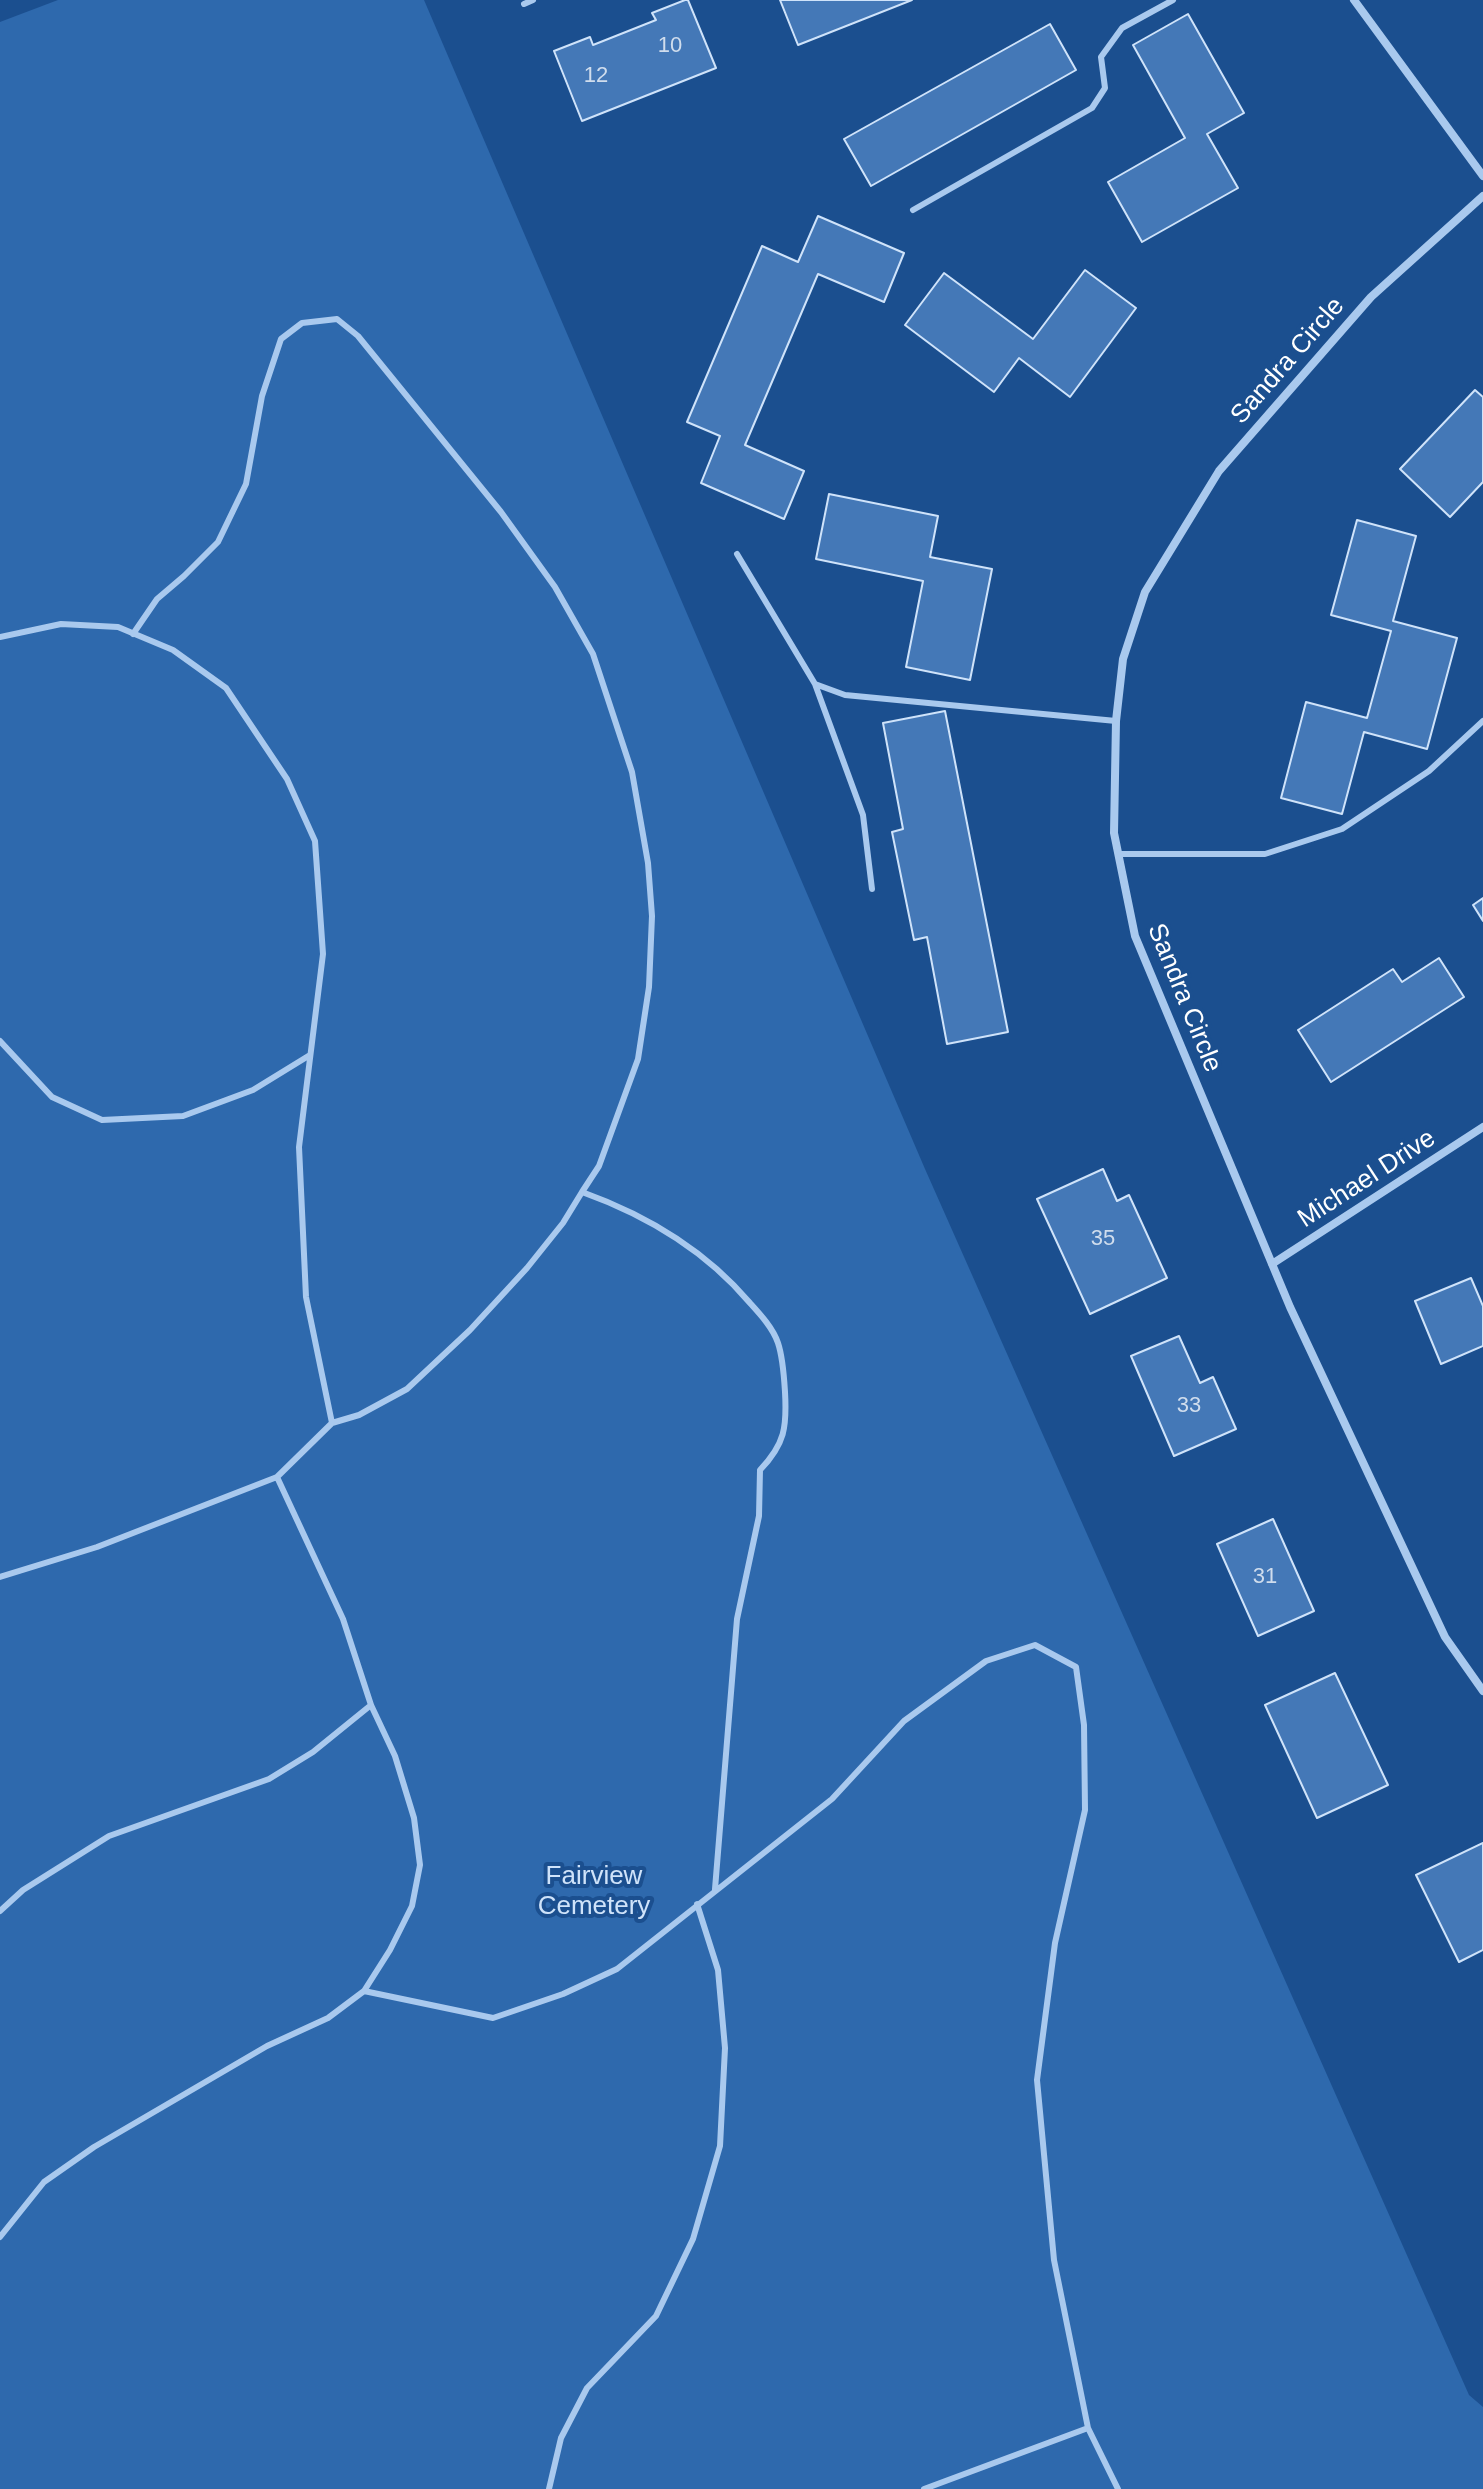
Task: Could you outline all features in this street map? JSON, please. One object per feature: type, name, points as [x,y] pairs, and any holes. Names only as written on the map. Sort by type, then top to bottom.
[{"type":"street","points":[[1354,0],[1483,176]]},
{"type":"street","name":"Sandra Circle","points":[[1483,196],[1371,297],[1219,471],[1145,592],[1123,659],[1116,721],[1114,833],[1135,936],[1296,1321],[1445,1637],[1483,1691]]},
{"type":"street","name":"Michael Drive","points":[[1272,1264],[1483,1127]]},
{"type":"lane","points":[[524,4],[533,0]]},
{"type":"lane","points":[[913,210],[1092,108],[1105,88],[1101,57],[1122,28],[1173,0]]},
{"type":"lane","points":[[0,1577],[97,1547],[277,1477],[332,1423],[359,1415],[407,1389],[470,1330],[527,1268],[563,1223],[599,1166],[638,1059],[649,987],[652,916],[648,863],[632,772],[593,654],[555,587],[501,512],[358,336],[337,319],[302,323],[281,339],[262,396],[246,484],[218,542],[157,599],[133,634]]},
{"type":"lane","points":[[737,554],[815,684],[863,815],[872,889]]},
{"type":"lane","points":[[0,637],[61,624],[118,627],[173,650],[226,688],[287,779],[315,841],[323,954],[299,1147],[306,1297],[332,1423]]},
{"type":"lane","points":[[815,684],[845,695],[1116,721]]},
{"type":"lane","points":[[1118,854],[1265,854],[1342,829],[1429,771],[1483,721]]},
{"type":"lane","points":[[0,1041],[52,1097],[102,1120],[183,1116],[253,1090],[310,1055]]},
{"type":"lane","points":[[582,1192],[618,1205],[676,1238],[730,1279],[761,1315],[778,1342],[784,1372],[786,1419],[776,1453],[760,1470],[759,1516],[737,1619],[715,1889]]},
{"type":"lane","points":[[0,2237],[44,2182],[94,2147],[267,2046],[328,2018],[364,1991],[390,1950],[412,1906],[420,1865],[414,1818],[399,1769],[371,1705],[343,1619],[277,1477]]},
{"type":"lane","points":[[364,1991],[493,2018],[563,1994],[617,1969],[832,1799],[904,1721],[986,1661],[1035,1645],[1076,1667],[1084,1725],[1085,1810],[1055,1943],[1037,2080],[1054,2260],[1088,2428],[1118,2489]]},
{"type":"lane","points":[[0,1911],[23,1890],[109,1836],[269,1779],[313,1752],[371,1705]]},
{"type":"lane","points":[[549,2489],[561,2438],[587,2388],[656,2316],[693,2239],[720,2146],[725,2048],[718,1970],[697,1904]]},
{"type":"lane","points":[[924,2489],[1088,2428]]},
{"type":"green space","name":"Fairview Cemetery","points":[[58,0],[424,0],[925,1169],[1469,2395],[1483,2407],[1483,2489],[0,2489],[0,22]]},
{"type":"building","points":[[688,0],[716,68],[582,121],[554,51],[590,37],[593,45],[656,20],[652,13]]},
{"type":"building","points":[[780,0],[912,0],[798,45]]},
{"type":"building","points":[[1188,14],[1244,113],[1207,134],[1238,188],[1142,242],[1108,182],[1185,138],[1133,45]]},
{"type":"building","points":[[1050,24],[1076,70],[871,186],[844,139]]},
{"type":"building","points":[[818,216],[904,253],[884,302],[818,274],[745,445],[804,471],[784,519],[701,483],[720,436],[687,422],[762,246],[798,262]]},
{"type":"building","points":[[1085,270],[1136,308],[1070,397],[1019,358],[994,392],[905,325],[944,273],[1033,339]]},
{"type":"building","points":[[1475,390],[1483,397],[1483,482],[1450,517],[1400,469]]},
{"type":"building","points":[[829,494],[938,516],[930,557],[992,569],[970,680],[906,667],[923,581],[816,559]]},
{"type":"building","points":[[1357,520],[1416,536],[1393,621],[1457,638],[1427,749],[1364,732],[1342,814],[1281,798],[1306,702],[1367,718],[1391,631],[1331,615]]},
{"type":"building","points":[[945,711],[1008,1032],[947,1044],[927,937],[914,940],[892,832],[903,829],[883,723]]},
{"type":"building","points":[[1483,898],[1483,921],[1473,905]]},
{"type":"building","points":[[1439,958],[1464,997],[1331,1082],[1298,1030],[1393,969],[1402,982]]},
{"type":"building","points":[[1103,1169],[1117,1201],[1129,1195],[1167,1278],[1090,1314],[1037,1199]]},
{"type":"building","points":[[1471,1278],[1483,1306],[1483,1346],[1441,1364],[1415,1301]]},
{"type":"building","points":[[1179,1336],[1200,1383],[1213,1377],[1236,1429],[1174,1456],[1131,1356]]},
{"type":"building","points":[[1273,1519],[1314,1611],[1258,1636],[1217,1544]]},
{"type":"building","points":[[1335,1673],[1388,1785],[1317,1818],[1265,1705]]},
{"type":"building","points":[[1483,1843],[1483,1950],[1459,1962],[1416,1875]]}]
